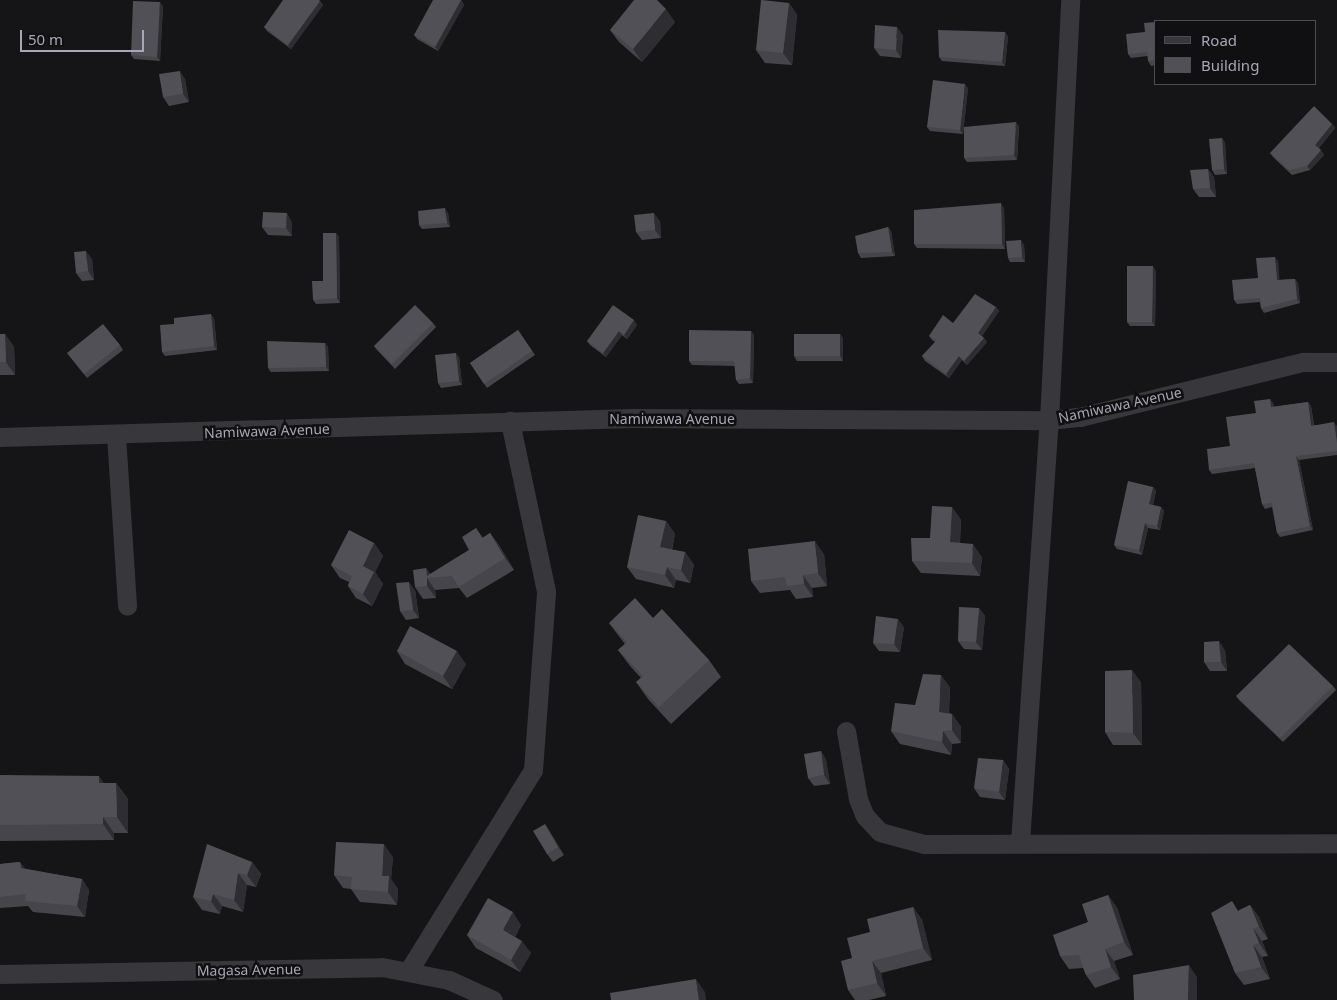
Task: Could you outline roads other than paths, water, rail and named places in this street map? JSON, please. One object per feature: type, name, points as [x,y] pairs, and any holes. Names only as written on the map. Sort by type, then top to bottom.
[{"type":"street","points":[[1020,842],[1050,420],[1070,0]]},
{"type":"street","name":"Namiwawa Avenue","points":[[0,437],[116,435],[510,421],[1050,420],[1080,417],[1303,362],[1337,362]]},
{"type":"street","points":[[409,970],[533,770],[546,591],[510,421]]},
{"type":"street","points":[[116,435],[127,606]]},
{"type":"street","points":[[846,731],[858,798],[880,832],[924,844],[1020,842],[1337,843]]},
{"type":"street","name":"Magasa Avenue","points":[[0,974],[382,967],[409,970],[449,980],[493,1000]]}]
